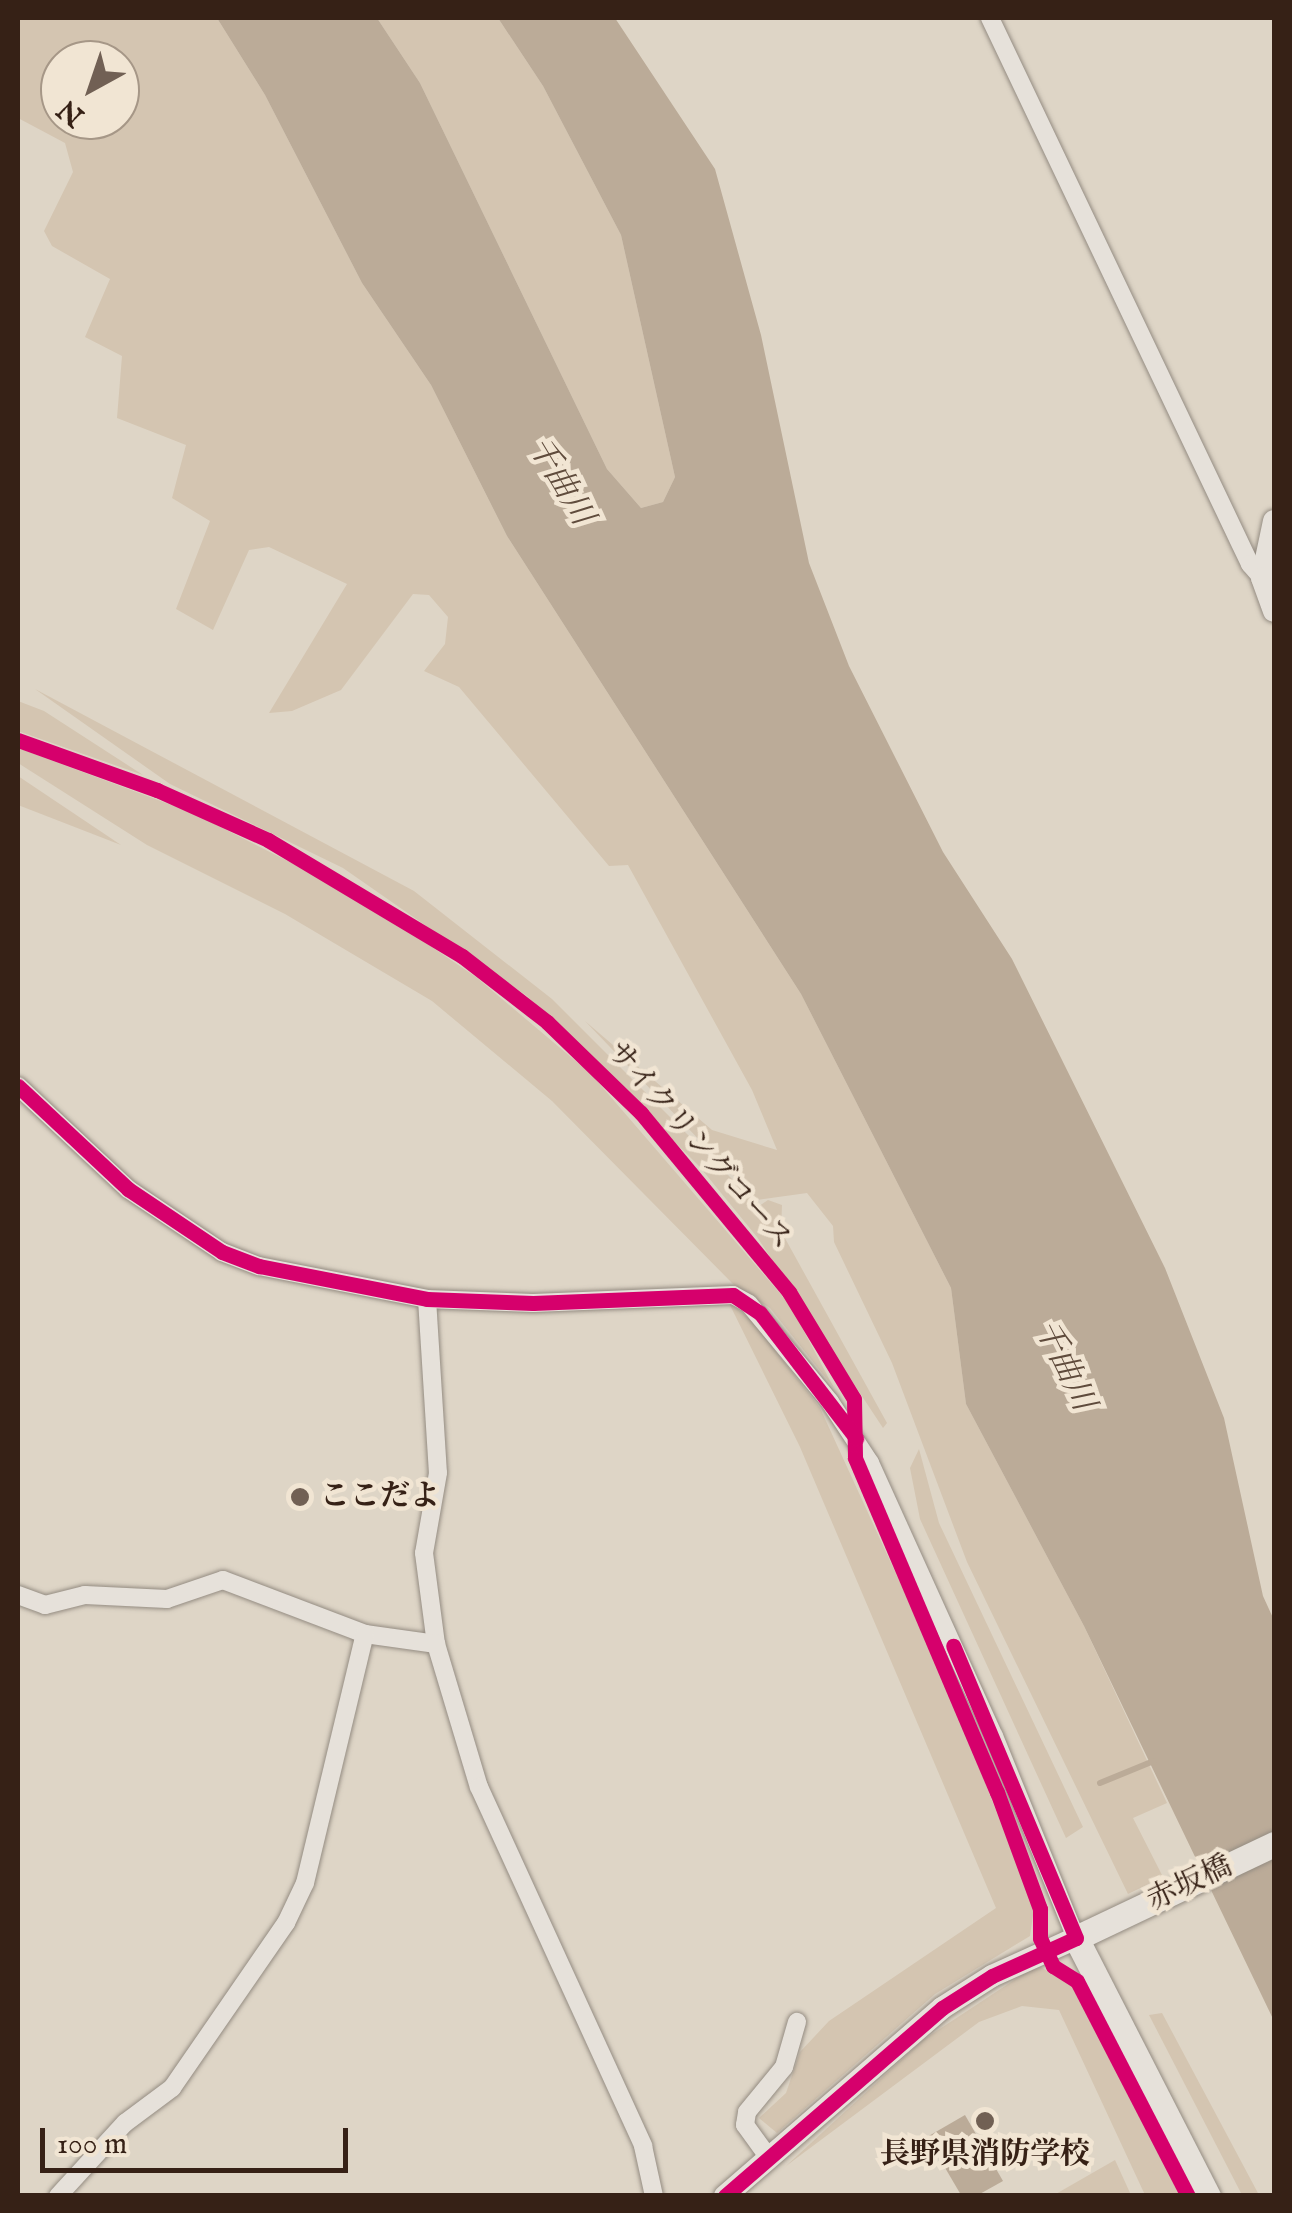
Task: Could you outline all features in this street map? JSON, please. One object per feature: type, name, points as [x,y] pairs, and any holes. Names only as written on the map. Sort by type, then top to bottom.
[{"type":"main road","name":"赤坂橋","points":[[1076,1938],[1274,1844]]},
{"type":"main road","points":[[1076,1938],[1208,2196]]},
{"type":"street","points":[[990,18],[1241,547],[1262,578],[1274,612]]},
{"type":"street","points":[[1262,578],[1274,521]]},
{"type":"street","points":[[18,1086],[128,1190],[222,1252],[294,1274],[427,1299],[533,1304],[733,1294],[760,1314],[870,1464],[994,1736],[1076,1938],[992,1976],[942,2008],[725,2196]]},
{"type":"street","points":[[427,1299],[438,1472],[424,1553],[436,1644],[479,1788],[643,2146],[654,2196]]},
{"type":"street","points":[[18,1596],[46,1606],[85,1595],[167,1599],[223,1580],[365,1634],[436,1644]]},
{"type":"street","points":[[58,2196],[125,2123],[172,2088],[286,1923],[304,1884],[365,1634]]},
{"type":"street","points":[[769,2158],[745,2125],[746,2112],[784,2067],[798,2022]]},
{"type":"shaded area","points":[[18,18],[217,18],[265,95],[362,283],[431,385],[507,536],[801,994],[951,1288],[966,1404],[1084,1626],[1167,1803],[1133,1818],[1163,1877],[1128,1894],[967,1562],[892,1363],[834,1242],[833,1226],[807,1193],[757,1200],[585,1021],[712,1130],[777,1150],[752,1090],[628,865],[609,866],[459,687],[424,671],[445,644],[448,617],[429,595],[413,594],[341,690],[292,711],[269,713],[347,584],[269,547],[249,550],[213,630],[176,609],[210,521],[172,498],[186,445],[117,418],[122,356],[85,337],[110,279],[52,246],[44,231],[73,172],[65,143],[59,140],[140,140],[140,40],[40,40],[40,130],[18,118]]},
{"type":"shaded area","points":[[377,18],[498,18],[543,86],[621,235],[675,477],[663,502],[641,508],[607,469],[420,83]]},
{"type":"shaded area","points":[[35,689],[414,891],[552,999],[759,1206],[768,1200],[782,1205],[781,1231],[887,1423],[883,1428],[757,1237],[699,1166],[527,996],[343,868],[170,784]]},
{"type":"shaded area","points":[[18,701],[44,711],[143,775],[18,731]]},
{"type":"shaded area","points":[[18,748],[193,813],[355,895],[476,977],[591,1074],[790,1305],[834,1388],[770,1308],[736,1287],[552,1101],[432,1001],[285,914],[147,845],[18,763]]},
{"type":"shaded area","points":[[18,776],[121,845],[18,805]]},
{"type":"shaded area","points":[[728,1301],[753,1322],[820,1408],[946,1683],[1034,1908],[1030,1936],[935,1994],[777,2133],[759,2118],[786,2093],[800,2052],[829,2021],[996,1908],[800,1447]]},
{"type":"shaded area","points":[[919,1449],[939,1523],[1083,1827],[1066,1838],[920,1519],[910,1468]]},
{"type":"shaded area","points":[[1037,1965],[1075,1987],[1194,2195],[1145,2195],[1059,2010],[1022,2006],[979,2022],[786,2166],[923,2040]]},
{"type":"shaded area","points":[[1162,2013],[1259,2195],[1242,2195],[1149,2015]]},
{"type":"shaded area","points":[[1115,2160],[1131,2195],[1054,2195]]},
{"type":"water","name":"千曲川","points":[[217,18],[377,18],[420,83],[607,469],[641,508],[663,502],[675,477],[621,235],[543,86],[498,18],[615,18],[715,169],[761,335],[809,563],[849,666],[943,852],[1012,959],[1165,1268],[1224,1418],[1263,1596],[1274,1620],[1274,2021],[1084,1626],[966,1404],[951,1288],[801,994],[507,536],[431,385],[362,283],[265,95]]},
{"type":"water","points":[[965,2115],[1003,2181],[978,2195],[961,2195],[927,2137]]},
{"type":"waterway","points":[[1100,1783],[1154,1761]]},
{"type":"cycle path","name":"サイクリングコース","points":[[18,740],[157,790],[268,840],[462,956],[547,1022],[641,1113],[789,1292],[854,1399],[855,1458],[997,1792],[1040,1909],[1040,1938],[1053,1966],[1077,1981],[1188,2196]]},
{"type":"cycle path","points":[[18,1086],[128,1189],[222,1252],[259,1266],[427,1299],[533,1303],[733,1295],[760,1313],[856,1438]]},
{"type":"cycle path","points":[[725,2196],[942,2008],[992,1976],[1076,1938],[953,1646]]},
{"type":"place","name":"ここだよ","points":[[300,1497]]},
{"type":"place","name":"長野県消防学校","points":[[985,2121]]}]
